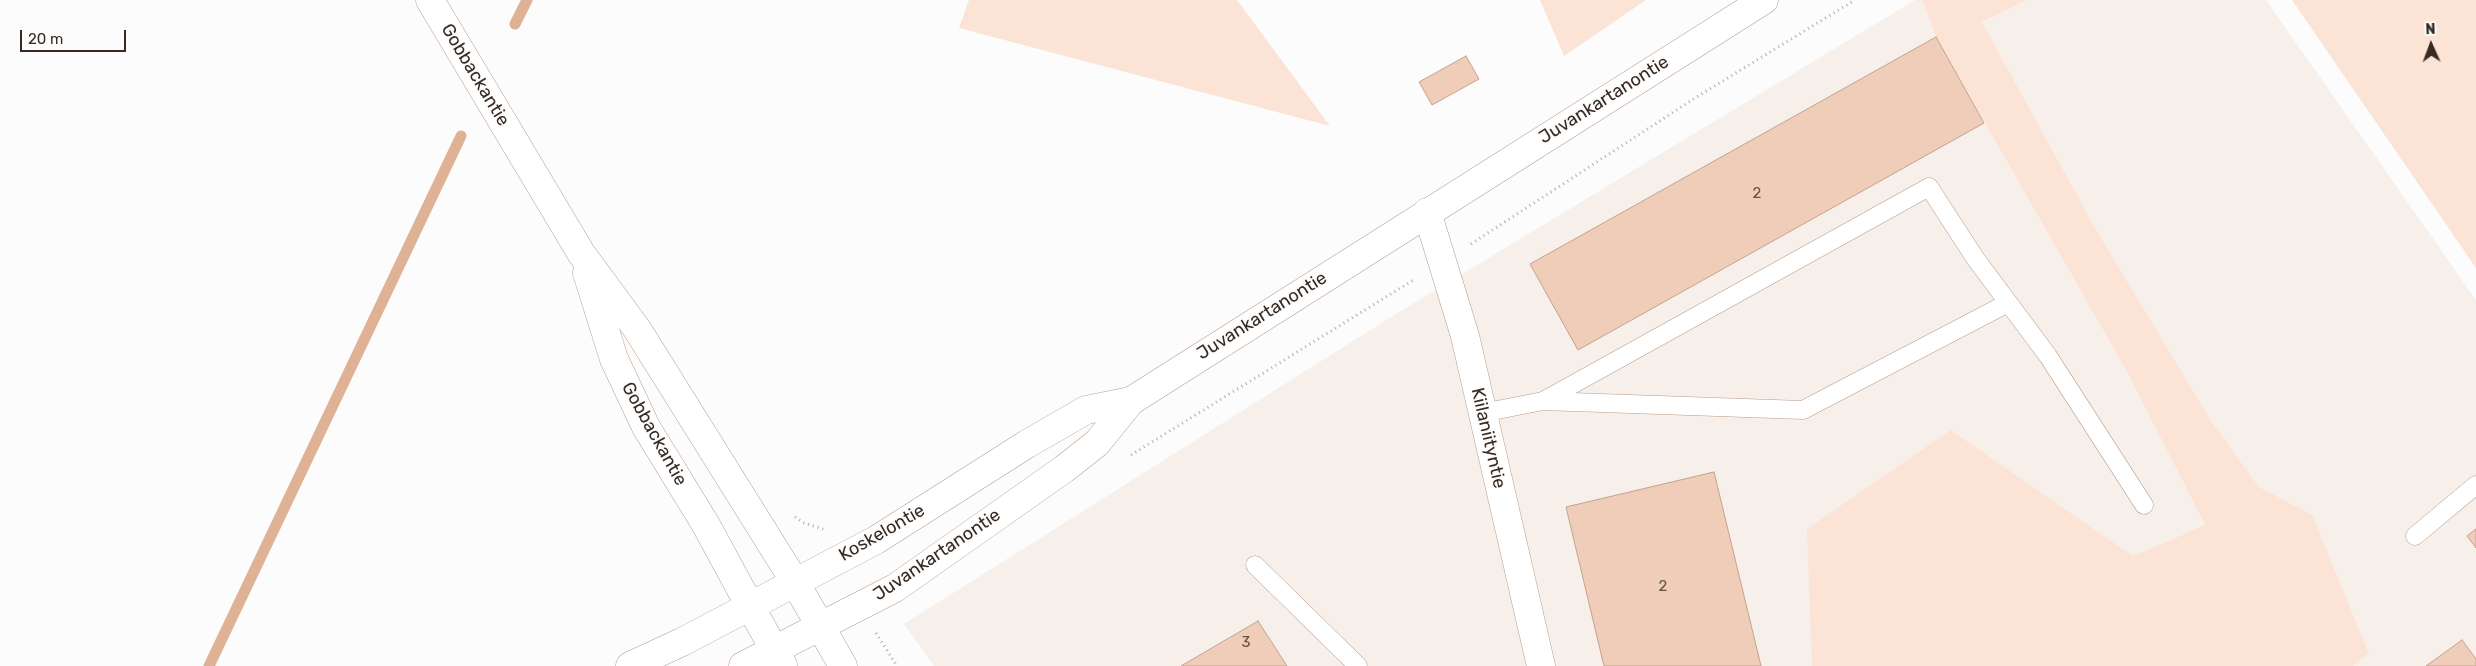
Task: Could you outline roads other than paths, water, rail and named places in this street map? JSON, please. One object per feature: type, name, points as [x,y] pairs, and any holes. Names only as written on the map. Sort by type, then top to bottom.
[{"type":"main road","name":"Gobbackantie","points":[[430,0],[581,253],[636,329],[795,582],[844,666]]},
{"type":"main road","name":"Juvankartanontie","points":[[779,658],[820,626],[895,588],[1064,470],[1097,443],[1131,401],[1426,212],[1764,0]]},
{"type":"main road","name":"Kiilaniityntie","points":[[1426,212],[1465,336],[1541,666]]},
{"type":"main road","name":"Gobbackantie","points":[[581,253],[614,359],[646,426],[706,525],[779,658]]},
{"type":"main road","name":"Koskelontie","points":[[630,666],[876,540],[1027,444],[1086,410],[1131,401]]},
{"type":"main road","points":[[743,666],[779,658]]},
{"type":"lane","points":[[1543,401],[1929,187],[1975,258],[2048,356],[2144,505]]},
{"type":"lane","points":[[1482,413],[1543,401],[1802,410],[2008,303]]},
{"type":"lane","points":[[2415,536],[2476,485]]},
{"type":"lane","points":[[1255,565],[1358,666]]},
{"type":"waterway","points":[[515,24],[527,0]]},
{"type":"waterway","points":[[209,666],[461,136]]}]
